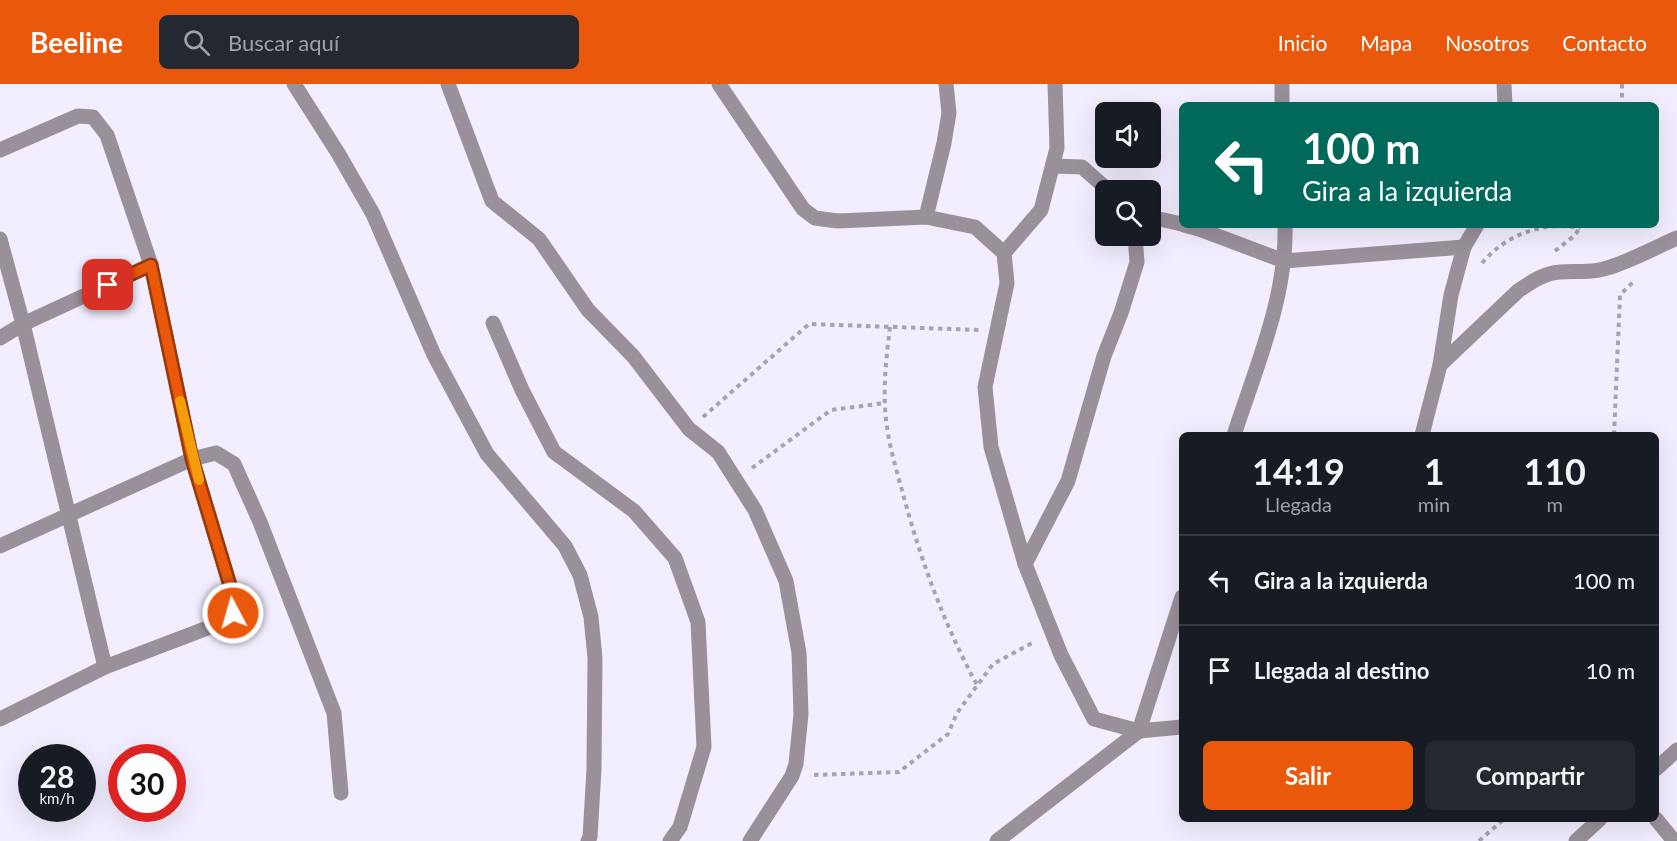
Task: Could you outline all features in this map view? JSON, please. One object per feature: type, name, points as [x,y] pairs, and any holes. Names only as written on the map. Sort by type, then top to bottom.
[{"type":"street","points":[[294,84],[373,214],[434,356],[487,454],[565,546],[580,575],[591,616],[595,658],[594,769],[588,841]]},
{"type":"street","points":[[448,84],[492,201],[539,239],[588,310],[633,356],[689,429],[718,452],[755,510],[786,581],[799,653],[801,714],[796,764],[792,776],[750,841]]},
{"type":"street","points":[[719,84],[803,209],[815,218],[838,221],[926,217],[975,227],[1004,253],[1007,283],[985,387],[991,447],[1025,564],[1061,655],[1094,718],[1139,731],[1179,727]]},
{"type":"street","points":[[926,217],[949,113],[946,84]]},
{"type":"street","points":[[1004,253],[1041,210],[1058,148],[1055,84]]},
{"type":"street","points":[[1282,84],[1282,102]]},
{"type":"street","points":[[1504,84],[1505,102]]},
{"type":"street","points":[[0,150],[78,116],[93,117],[107,135],[151,265],[192,459],[232,592],[233,613],[218,624],[105,667],[0,719]]},
{"type":"street","points":[[1053,166],[1082,167],[1097,180]]},
{"type":"street","points":[[1161,220],[1179,224]]},
{"type":"street","points":[[1199,228],[1284,261],[1464,247]]},
{"type":"street","points":[[1235,432],[1275,309],[1284,261],[1285,228]]},
{"type":"street","points":[[1423,432],[1440,365],[1451,296],[1464,247],[1475,228]]},
{"type":"street","points":[[1440,365],[1518,291],[1532,281],[1561,271],[1590,273],[1609,268],[1677,238]]},
{"type":"street","points":[[0,239],[105,667]]},
{"type":"street","points":[[1025,564],[1068,481],[1104,356],[1137,262],[1136,246]]},
{"type":"street","points":[[0,338],[22,324],[151,265]]},
{"type":"street","points":[[493,323],[522,390],[554,452],[634,511],[675,558],[698,622],[704,747],[680,827],[670,841]]},
{"type":"street","points":[[0,546],[192,459],[216,453],[234,464],[260,522],[334,713],[341,793]]},
{"type":"street","points":[[997,841],[1139,731],[1179,606]]},
{"type":"street","points":[[1659,766],[1677,750]]},
{"type":"street","points":[[1576,841],[1597,822]]},
{"type":"street","points":[[1658,822],[1674,841]]},
{"type":"path","points":[[1622,84],[1622,102]]},
{"type":"path","points":[[1479,269],[1482,262],[1495,249],[1523,233],[1542,228]]},
{"type":"path","points":[[1614,432],[1620,295],[1639,276]]},
{"type":"path","points":[[699,421],[809,324],[971,330]]},
{"type":"path","points":[[890,327],[884,374],[885,403],[887,427],[898,476],[924,567],[950,632],[977,685]]},
{"type":"path","points":[[744,474],[831,410],[885,403]]},
{"type":"path","points":[[809,775],[899,772],[948,734],[957,713],[993,663],[1034,642],[1038,651]]},
{"type":"path","points":[[1479,841],[1501,822]]},
{"type":"slow traffic","points":[[180,401],[192,459],[199,480]]},
{"type":"route","points":[[108,285],[151,265],[192,459],[232,592],[233,613]]}]
